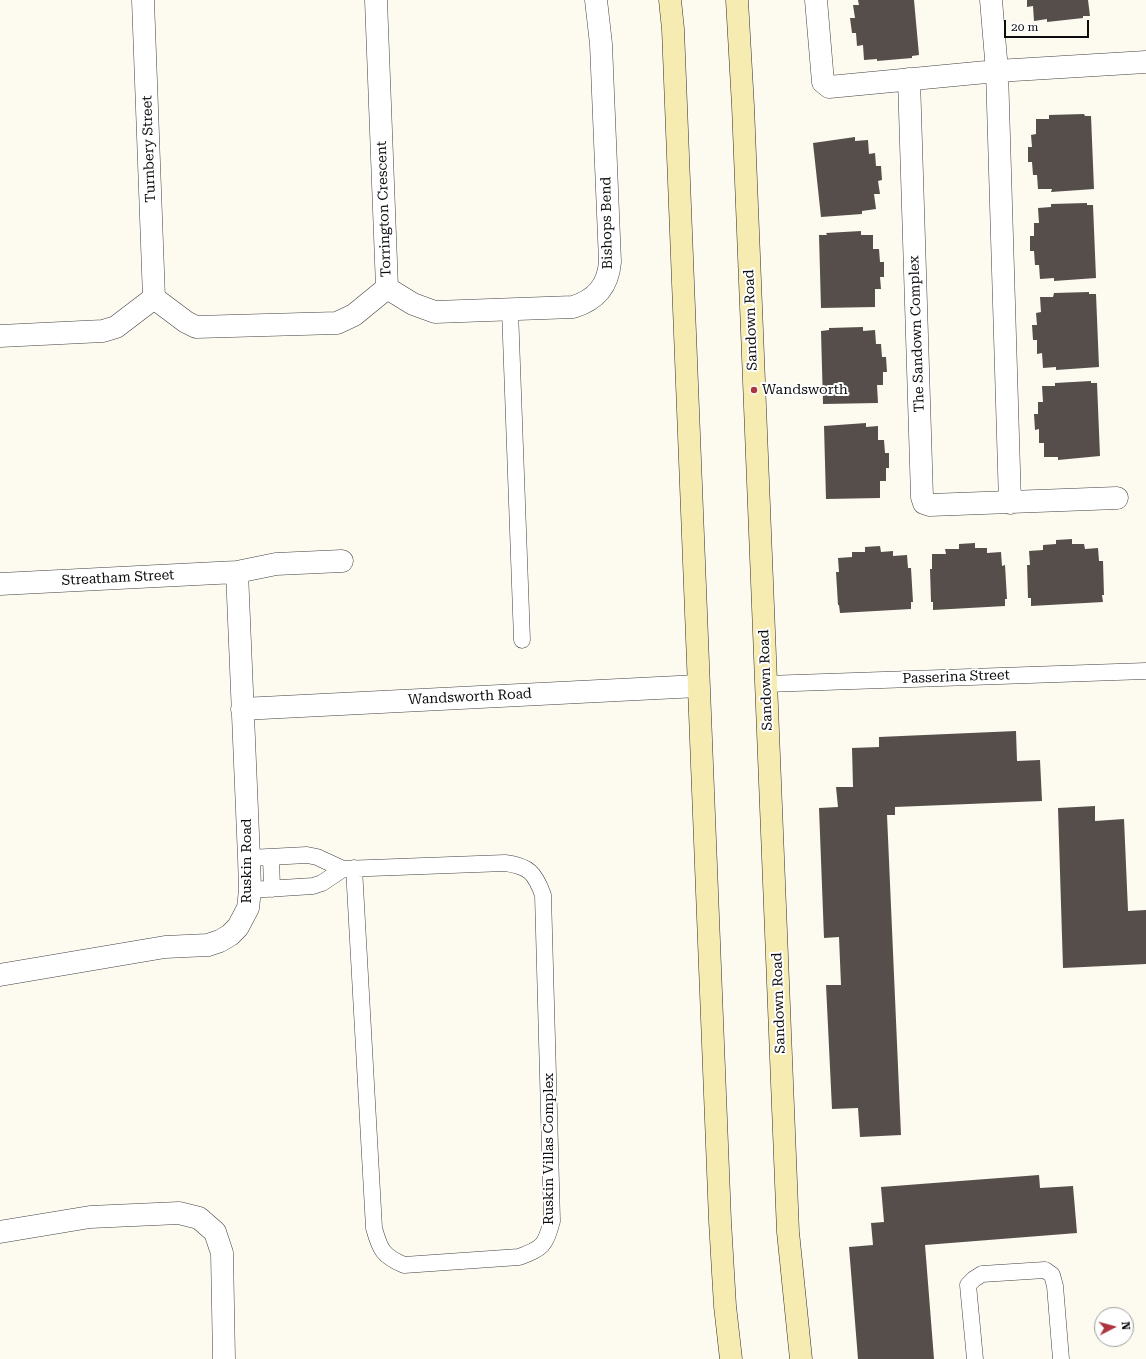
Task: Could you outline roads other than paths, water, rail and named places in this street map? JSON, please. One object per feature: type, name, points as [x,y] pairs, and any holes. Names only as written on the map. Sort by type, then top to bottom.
[{"type":"main road","points":[[670,0],[719,1213],[725,1306],[731,1359]]},
{"type":"main road","name":"Sandown Road","points":[[737,0],[744,114],[788,1232],[801,1359]]},
{"type":"street","name":"Turnbery Street","points":[[143,0],[154,298]]},
{"type":"street","name":"Torrington Crescent","points":[[154,298],[186,322],[196,327],[337,323],[354,315],[387,288],[376,0]]},
{"type":"street","name":"Bishops Bend","points":[[387,288],[413,304],[435,312],[573,307],[583,304],[593,298],[601,290],[610,272],[601,44],[596,0]]},
{"type":"street","points":[[816,0],[823,82],[829,87],[997,71],[1146,62]]},
{"type":"street","points":[[991,0],[997,71],[1010,503]]},
{"type":"street","name":"The Sandown Complex","points":[[909,79],[922,497],[924,503],[930,506],[1117,498]]},
{"type":"street","points":[[0,336],[103,331],[116,326],[154,298]]},
{"type":"street","name":"Streatham Street","points":[[0,584],[237,572],[276,564],[342,560]]},
{"type":"street","name":"Ruskin Road","points":[[0,976],[165,947],[208,945],[230,935],[238,927],[248,908],[250,890],[237,572]]},
{"type":"street","name":"Wandsworth Road","points":[[242,708],[698,686]]},
{"type":"street","points":[[0,1232],[97,1217],[179,1213],[199,1218],[215,1232],[222,1253],[224,1359]]},
{"type":"lane","points":[[510,310],[522,640]]},
{"type":"lane","name":"Passerina Street","points":[[766,684],[1146,671]]},
{"type":"lane","name":"Ruskin Villas Complex","points":[[249,858],[307,855],[318,857],[348,868],[505,863],[521,865],[530,871],[538,882],[543,895],[552,1221],[547,1240],[536,1251],[519,1257],[404,1265],[389,1258],[379,1248],[374,1228],[348,868]]},
{"type":"lane","points":[[271,857],[272,889]]},
{"type":"lane","points":[[250,890],[313,886],[322,883],[348,868]]},
{"type":"lane","points":[[975,1359],[968,1285],[982,1274],[1045,1270],[1052,1275],[1055,1286],[1061,1359]]},
{"type":"place","name":"Wandsworth","points":[[754,390]]}]
